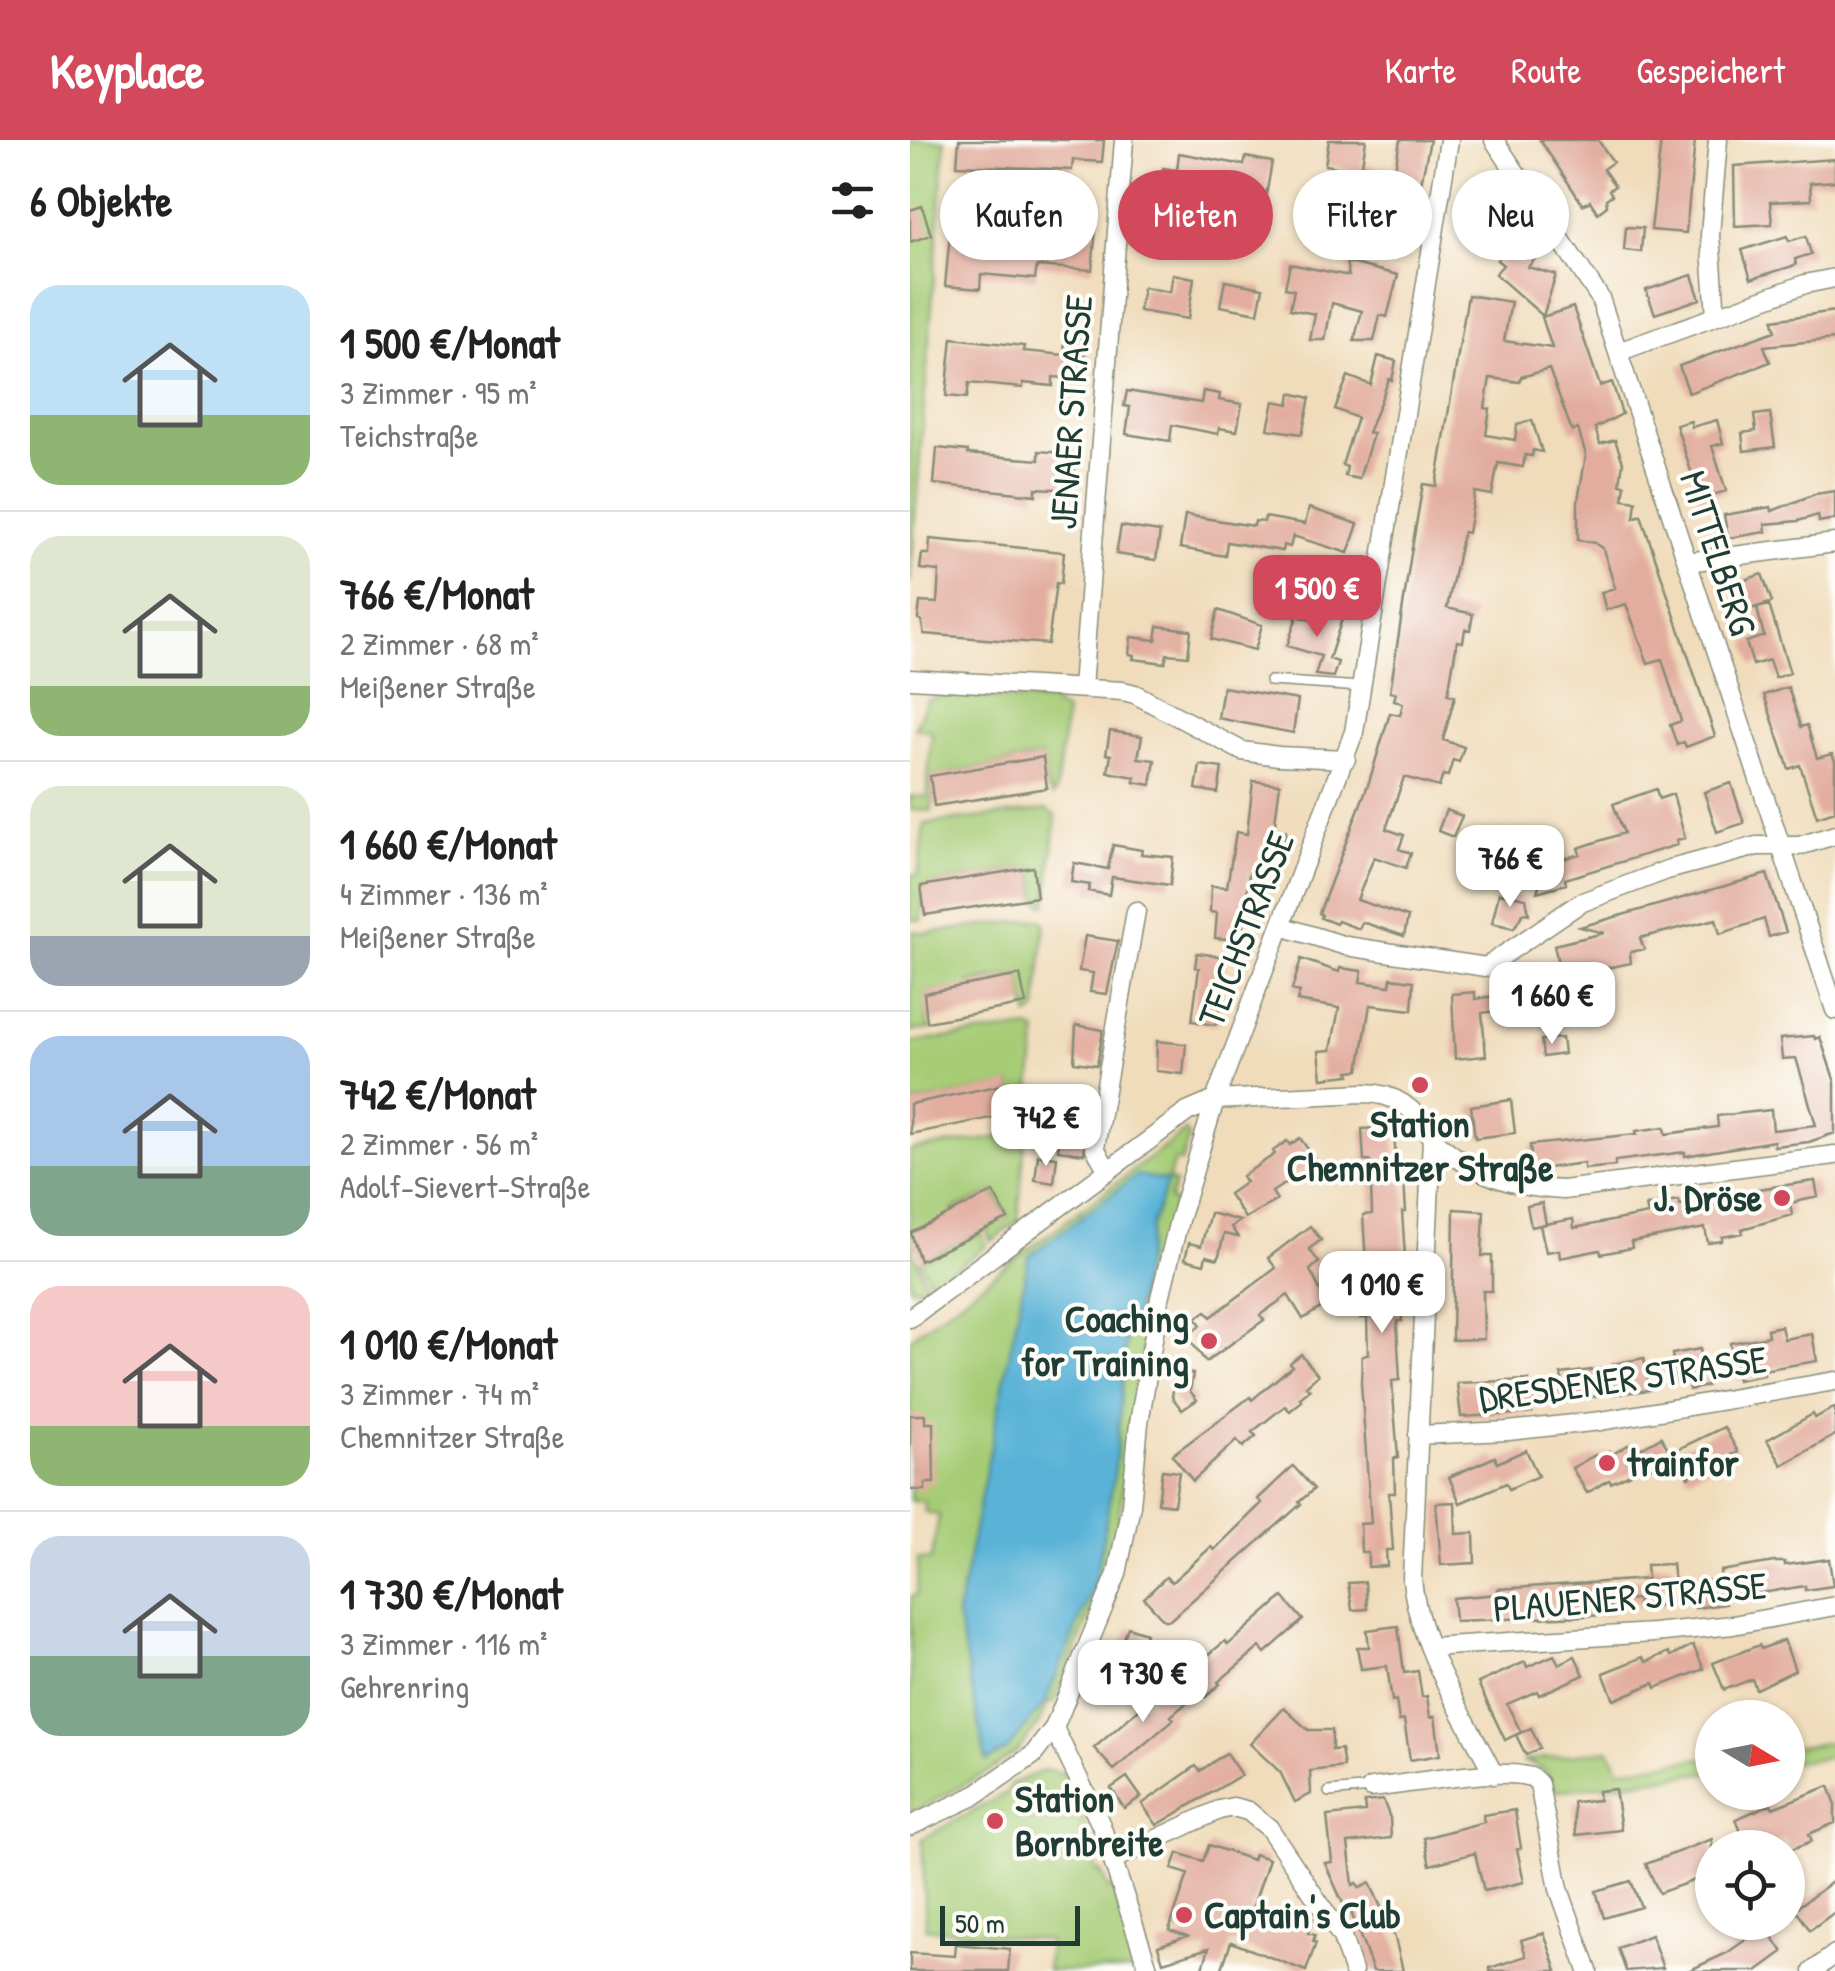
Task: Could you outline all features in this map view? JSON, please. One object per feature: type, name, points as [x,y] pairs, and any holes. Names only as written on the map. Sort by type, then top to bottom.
[{"type":"street","name":"JENAER STRASSE","points":[[1082,688],[1124,140]]},
{"type":"street","name":"TEICHSTRASSE","points":[[1054,1728],[1116,1574],[1160,1298],[1215,1100],[1346,758],[1449,140]]},
{"type":"street","name":"MITTELBERG","points":[[1494,140],[1600,298],[1835,1010]]},
{"type":"street","points":[[1716,316],[1710,235],[1718,140]]},
{"type":"street","points":[[1618,352],[1805,284],[1835,278]]},
{"type":"street","points":[[1687,562],[1835,542]]},
{"type":"street","points":[[910,679],[1136,694],[1242,751],[1268,756],[1346,758]]},
{"type":"street","points":[[1281,926],[1346,946],[1486,967],[1580,903],[1667,870],[1757,846],[1799,846],[1835,836]]},
{"type":"street","points":[[1108,1171],[1095,1148],[1136,911]]},
{"type":"street","points":[[910,1318],[1187,1112],[1215,1100],[1380,1093],[1407,1106],[1432,1138],[1471,1168],[1538,1189],[1563,1190],[1835,1155]]},
{"type":"street","points":[[1432,1138],[1412,1579],[1414,1607],[1494,1775]]},
{"type":"street","name":"DRESDENER STRASSE","points":[[1418,1434],[1508,1431],[1601,1421],[1835,1381]]},
{"type":"street","name":"PLAUENER STRASSE","points":[[1430,1647],[1654,1634],[1835,1606]]},
{"type":"street","points":[[910,1826],[994,1784],[1033,1755],[1054,1728],[1114,1858],[1150,1971]]},
{"type":"street","points":[[1371,1788],[1494,1775],[1526,1776],[1540,1784],[1558,1889],[1588,1971]]},
{"type":"street","points":[[1114,1858],[1219,1810],[1232,1807],[1248,1811],[1269,1828],[1342,1937],[1353,1971]]},
{"type":"street","points":[[1813,1971],[1835,1954]]},
{"type":"lane","points":[[1270,681],[1361,686]]},
{"type":"lane","points":[[1329,1792],[1371,1788]]},
{"type":"green space","points":[[910,140],[945,140],[940,170],[910,583]]},
{"type":"green space","points":[[946,695],[1050,701],[1066,713],[1053,796],[1047,788],[1042,757],[931,776],[932,811],[910,810],[910,796],[926,797],[932,731],[915,728],[927,700]]},
{"type":"green space","points":[[1047,810],[1056,816],[1047,904],[1043,905],[1037,897],[1033,867],[922,886],[921,920],[910,920],[910,875],[918,875],[924,824]]},
{"type":"green space","points":[[1039,919],[1045,923],[1037,1010],[1029,1016],[1019,975],[970,982],[970,986],[925,993],[931,1029],[910,1031],[913,931],[926,933]]},
{"type":"green space","points":[[1030,1028],[1037,1032],[1028,1117],[1023,1120],[1016,1113],[1011,1084],[910,1104],[910,1042]]},
{"type":"green space","points":[[1186,1131],[1189,1137],[1181,1162],[1174,1161],[1168,1180],[1175,1183],[1169,1200],[1175,1202],[1152,1296],[1117,1531],[1106,1575],[1054,1703],[1049,1702],[1037,1726],[1017,1751],[991,1770],[910,1814],[911,1596],[917,1595],[918,1559],[931,1560],[939,1515],[925,1512],[924,1501],[910,1501],[910,1338]]},
{"type":"green space","points":[[1017,1135],[1025,1138],[1018,1221],[991,1242],[986,1229],[1008,1218],[994,1192],[952,1210],[953,1214],[911,1248],[927,1287],[910,1287],[910,1150]]},
{"type":"green space","points":[[980,1232],[987,1246],[932,1285],[920,1261]]},
{"type":"green space","points":[[1835,1742],[1835,1757],[1805,1761],[1805,1746]]},
{"type":"green space","points":[[1609,1750],[1619,1769],[1695,1759],[1695,1774],[1555,1791],[1544,1771],[1522,1761]]},
{"type":"green space","points":[[1045,1770],[1063,1773],[1077,1792],[1075,1796],[1098,1861],[1094,1863],[1108,1889],[1113,1887],[1141,1971],[1047,1971],[1049,1941],[926,1928],[922,1839],[1008,1792],[1011,1784]]},
{"type":"water","points":[[1137,1175],[1168,1181],[1151,1226],[1132,1332],[1126,1339],[1115,1470],[1095,1583],[1045,1703],[1007,1750],[986,1761],[957,1615],[1029,1256]]},
{"type":"building","points":[[959,140],[1104,140],[1102,162],[1073,160],[1072,170],[957,165]]},
{"type":"building","points":[[1329,140],[1366,140],[1362,165],[1395,169],[1400,140],[1430,140],[1424,170],[1348,170],[1325,165]]},
{"type":"building","points":[[1540,140],[1598,140],[1613,162],[1603,169],[1615,186],[1609,190],[1612,195],[1606,199],[1607,206],[1598,213],[1590,201],[1583,205],[1569,184],[1569,170],[1560,170]]},
{"type":"building","points":[[1661,140],[1695,140],[1686,233],[1651,230]]},
{"type":"building","points":[[1179,153],[1244,165],[1246,157],[1272,162],[1271,170],[1177,170]]},
{"type":"building","points":[[1835,159],[1835,181],[1810,183],[1811,200],[1770,202],[1772,224],[1735,226],[1734,166]]},
{"type":"building","points":[[922,206],[931,235],[910,242],[910,210]]},
{"type":"building","points":[[1626,227],[1643,228],[1641,252],[1624,250]]},
{"type":"building","points":[[1787,236],[1789,241],[1806,236],[1811,254],[1795,259],[1796,265],[1751,279],[1742,250]]},
{"type":"building","points":[[947,260],[1093,260],[1092,270],[1037,266],[1035,279],[981,274],[980,289],[945,286]]},
{"type":"building","points":[[1497,260],[1534,260],[1528,267],[1556,275],[1543,316],[1495,274],[1503,265]]},
{"type":"building","points":[[1346,262],[1398,275],[1387,317],[1380,315],[1374,341],[1354,341],[1362,311],[1332,303],[1325,340],[1310,340],[1315,314],[1290,309],[1294,290],[1285,288],[1290,264],[1349,276]]},
{"type":"building","points":[[1173,274],[1194,278],[1188,319],[1139,311],[1143,287],[1170,292]]},
{"type":"building","points":[[1692,275],[1700,299],[1655,314],[1646,290]]},
{"type":"building","points":[[1225,281],[1263,288],[1258,313],[1220,306]]},
{"type":"building","points":[[1468,295],[1511,302],[1504,341],[1552,348],[1542,317],[1573,307],[1600,386],[1612,382],[1622,414],[1595,428],[1600,444],[1615,440],[1623,462],[1623,499],[1636,501],[1634,518],[1641,515],[1715,736],[1686,747],[1684,742],[1677,745],[1670,725],[1681,721],[1662,659],[1648,663],[1626,604],[1606,610],[1601,592],[1615,588],[1603,549],[1578,540],[1578,500],[1586,455],[1578,429],[1572,431],[1549,369],[1521,377],[1520,382],[1490,378],[1486,435],[1515,440],[1517,425],[1532,420],[1542,452],[1533,450],[1532,456],[1525,455],[1523,467],[1498,463],[1492,495],[1475,492],[1447,608],[1473,614],[1463,642],[1457,641],[1448,694],[1455,696],[1443,740],[1464,747],[1459,762],[1453,760],[1439,787],[1404,777],[1386,829],[1404,835],[1399,849],[1411,853],[1406,868],[1374,857],[1357,900],[1408,917],[1404,936],[1362,922],[1359,929],[1338,921],[1336,924],[1321,918],[1319,913],[1369,782],[1390,713],[1400,715],[1403,703],[1394,700],[1396,693],[1390,692],[1410,560],[1423,484],[1436,486]]},
{"type":"building","points":[[1835,311],[1835,339],[1764,346],[1770,362],[1689,393],[1679,366],[1775,331],[1773,320]]},
{"type":"building","points":[[952,338],[1064,355],[1065,338],[1086,340],[1083,379],[1053,377],[1053,386],[1023,383],[1023,388],[969,383],[967,398],[946,396]]},
{"type":"building","points":[[1378,356],[1396,361],[1392,380],[1389,379],[1368,433],[1373,434],[1359,479],[1345,476],[1347,467],[1342,465],[1357,418],[1335,409],[1348,376],[1371,385]]},
{"type":"building","points":[[1127,391],[1201,403],[1203,391],[1220,394],[1219,400],[1242,404],[1237,431],[1219,428],[1218,434],[1172,425],[1170,441],[1126,434],[1130,407],[1124,406]]},
{"type":"building","points":[[1291,393],[1310,398],[1302,434],[1268,429],[1274,401],[1289,404]]},
{"type":"building","points":[[1770,413],[1775,447],[1744,451],[1742,433],[1756,431],[1754,415]]},
{"type":"building","points":[[1717,420],[1723,443],[1712,446],[1726,491],[1700,499],[1676,425],[1691,421],[1692,427]]},
{"type":"building","points":[[937,448],[1039,460],[1039,451],[1076,454],[1073,490],[1036,488],[1036,495],[934,484]]},
{"type":"building","points":[[1835,491],[1835,519],[1819,522],[1818,515],[1765,524],[1766,532],[1728,538],[1724,515],[1771,507],[1772,511],[1815,494]]},
{"type":"building","points":[[1309,508],[1358,524],[1348,553],[1293,536],[1290,547],[1283,545],[1282,551],[1227,542],[1225,556],[1180,548],[1185,515],[1254,526],[1255,521],[1264,522],[1265,517],[1305,524]]},
{"type":"building","points":[[1121,526],[1160,532],[1156,560],[1116,554]]},
{"type":"building","points":[[930,539],[1064,552],[1048,644],[924,634],[918,619],[920,602],[937,603],[939,571],[920,569],[922,554],[929,554]]},
{"type":"building","points":[[1762,574],[1772,602],[1748,610],[1739,582]]},
{"type":"building","points":[[1769,605],[1790,673],[1775,678],[1769,660],[1753,665],[1746,642],[1764,636],[1757,608]]},
{"type":"building","points":[[1218,610],[1262,625],[1255,650],[1211,639]]},
{"type":"building","points":[[1322,613],[1342,619],[1329,659],[1338,662],[1333,677],[1315,675],[1321,656],[1287,646],[1297,616],[1319,622]]},
{"type":"building","points":[[1158,626],[1191,630],[1188,656],[1167,654],[1165,663],[1133,659],[1134,655],[1129,654],[1131,637],[1156,640]]},
{"type":"building","points":[[1223,687],[1298,700],[1293,733],[1218,718]]},
{"type":"building","points":[[1788,687],[1801,727],[1807,725],[1817,758],[1832,754],[1835,761],[1835,811],[1817,817],[1800,765],[1789,769],[1764,695]]},
{"type":"building","points":[[1110,731],[1142,736],[1138,758],[1155,760],[1151,785],[1134,782],[1135,777],[1108,772]]},
{"type":"building","points":[[1043,757],[1047,788],[934,806],[930,776]]},
{"type":"building","points":[[1200,765],[1222,768],[1218,793],[1196,789]]},
{"type":"building","points":[[1253,781],[1280,784],[1274,830],[1286,831],[1284,845],[1262,844],[1257,874],[1249,873],[1242,940],[1215,938],[1217,913],[1210,912],[1211,886],[1227,887],[1236,832],[1247,834]]},
{"type":"building","points":[[1731,783],[1744,823],[1717,832],[1704,792]]},
{"type":"building","points":[[1656,789],[1659,799],[1673,794],[1685,838],[1676,840],[1677,845],[1565,879],[1566,884],[1537,892],[1546,864],[1580,854],[1578,848],[1624,833],[1613,804]]},
{"type":"building","points":[[1446,810],[1462,816],[1453,837],[1438,831]]},
{"type":"building","points":[[1113,845],[1142,850],[1141,854],[1173,857],[1170,885],[1112,877],[1109,895],[1088,891],[1090,885],[1071,882],[1074,863],[1108,869]]},
{"type":"building","points":[[1033,867],[1037,897],[925,915],[921,886]]},
{"type":"building","points":[[1767,874],[1786,932],[1769,937],[1764,919],[1720,934],[1716,919],[1640,938],[1644,949],[1630,952],[1631,963],[1596,970],[1598,980],[1538,994],[1539,1004],[1482,1013],[1486,1056],[1455,1059],[1452,994],[1475,992],[1475,999],[1511,994],[1509,981],[1560,972],[1554,945],[1604,933],[1580,927]]},
{"type":"building","points":[[1499,893],[1526,898],[1529,914],[1523,913],[1514,928],[1492,923]]},
{"type":"building","points":[[1085,936],[1118,941],[1107,994],[1090,992],[1093,973],[1079,971]]},
{"type":"building","points":[[1197,953],[1226,957],[1218,1023],[1214,1025],[1192,1021],[1199,968],[1195,967]]},
{"type":"building","points":[[1301,959],[1339,972],[1340,968],[1362,971],[1360,982],[1390,986],[1391,978],[1414,981],[1412,1010],[1370,1005],[1359,1070],[1349,1071],[1350,1075],[1322,1078],[1319,1051],[1331,1050],[1339,1008],[1297,1001],[1300,992],[1292,990]]},
{"type":"building","points":[[1020,975],[1026,1004],[927,1022],[924,993]]},
{"type":"building","points":[[1076,1025],[1103,1030],[1097,1065],[1074,1062]]},
{"type":"building","points":[[1820,1037],[1835,1082],[1835,1133],[1809,1142],[1774,1146],[1774,1141],[1685,1156],[1685,1152],[1615,1161],[1615,1166],[1584,1169],[1584,1163],[1532,1170],[1530,1145],[1637,1134],[1636,1131],[1665,1127],[1666,1134],[1718,1127],[1717,1116],[1771,1110],[1773,1130],[1816,1125],[1796,1058],[1782,1059],[1780,1039]]},
{"type":"building","points":[[1562,1038],[1564,1054],[1543,1057],[1541,1040]]},
{"type":"building","points":[[1157,1041],[1186,1044],[1183,1074],[1156,1071]]},
{"type":"building","points":[[1011,1083],[1016,1113],[910,1134],[910,1104]]},
{"type":"building","points":[[1511,1100],[1515,1133],[1475,1138],[1471,1106]]},
{"type":"building","points":[[1063,1114],[1088,1118],[1084,1154],[1058,1150]]},
{"type":"building","points":[[1394,1127],[1396,1166],[1403,1165],[1406,1270],[1392,1271],[1393,1300],[1401,1305],[1402,1321],[1398,1321],[1397,1327],[1400,1380],[1392,1381],[1398,1458],[1394,1458],[1395,1493],[1389,1493],[1393,1550],[1386,1550],[1387,1566],[1368,1567],[1368,1552],[1361,1552],[1360,1524],[1371,1523],[1361,1383],[1362,1357],[1368,1354],[1367,1318],[1360,1318],[1359,1304],[1366,1303],[1383,1287],[1374,1275],[1367,1279],[1363,1215],[1372,1214],[1370,1161],[1364,1161],[1362,1129]]},
{"type":"building","points":[[1300,1138],[1317,1162],[1272,1192],[1277,1200],[1245,1218],[1229,1194],[1246,1182],[1242,1176],[1275,1154],[1273,1151]]},
{"type":"building","points":[[1038,1155],[1057,1157],[1054,1183],[1035,1180]]},
{"type":"building","points":[[1815,1181],[1818,1197],[1790,1203],[1792,1215],[1742,1229],[1743,1233],[1722,1237],[1722,1241],[1708,1243],[1705,1228],[1631,1242],[1632,1248],[1560,1258],[1559,1250],[1546,1252],[1540,1225],[1573,1219],[1574,1228],[1648,1214],[1646,1206],[1679,1200],[1687,1210],[1737,1201],[1736,1194],[1751,1190]]},
{"type":"building","points":[[993,1192],[1008,1219],[920,1261],[911,1233]]},
{"type":"building","points":[[1542,1203],[1546,1224],[1531,1227],[1527,1206]]},
{"type":"building","points":[[1454,1209],[1484,1211],[1482,1256],[1492,1256],[1492,1291],[1483,1291],[1484,1339],[1452,1340]]},
{"type":"building","points":[[1210,1213],[1240,1221],[1231,1227],[1238,1237],[1224,1234],[1218,1259],[1206,1256],[1204,1264],[1185,1259],[1189,1243],[1201,1246]]},
{"type":"building","points":[[1310,1226],[1321,1240],[1309,1249],[1319,1262],[1310,1270],[1327,1304],[1303,1319],[1288,1295],[1260,1315],[1264,1320],[1206,1362],[1187,1336],[1201,1325],[1196,1318],[1206,1311],[1211,1317],[1276,1268],[1268,1258]]},
{"type":"building","points":[[1781,1326],[1784,1339],[1812,1334],[1817,1361],[1763,1370],[1764,1375],[1737,1380],[1730,1343],[1768,1336],[1767,1329]]},
{"type":"building","points":[[1700,1349],[1707,1386],[1689,1390],[1688,1381],[1677,1383],[1672,1354]]},
{"type":"building","points":[[1301,1354],[1318,1375],[1306,1386],[1310,1390],[1300,1398],[1302,1401],[1290,1411],[1285,1406],[1252,1432],[1256,1436],[1243,1447],[1237,1440],[1193,1481],[1172,1455],[1250,1397],[1252,1400]]},
{"type":"building","points":[[1644,1358],[1650,1390],[1541,1403],[1531,1406],[1532,1413],[1461,1417],[1457,1383],[1529,1380],[1529,1387],[1563,1384],[1561,1374],[1614,1367],[1613,1364]]},
{"type":"building","points":[[1176,1371],[1193,1374],[1190,1391],[1197,1400],[1182,1410],[1172,1397]]},
{"type":"building","points":[[1835,1407],[1835,1435],[1782,1465],[1767,1440],[1813,1414],[1815,1418]]},
{"type":"building","points":[[910,1415],[925,1415],[925,1423],[933,1423],[934,1483],[925,1483],[925,1490],[910,1490]]},
{"type":"building","points":[[1724,1427],[1738,1452],[1688,1477],[1674,1451]]},
{"type":"building","points":[[1661,1437],[1672,1455],[1587,1493],[1572,1468],[1595,1455],[1596,1458],[1609,1451],[1611,1455],[1628,1445],[1632,1453]]},
{"type":"building","points":[[1526,1450],[1538,1476],[1509,1489],[1506,1483],[1460,1503],[1449,1477],[1495,1457],[1497,1463]]},
{"type":"building","points":[[1293,1466],[1314,1489],[1170,1620],[1164,1620],[1144,1598],[1166,1577],[1172,1582],[1211,1547],[1214,1550]]},
{"type":"building","points":[[1162,1470],[1179,1472],[1174,1505],[1158,1503]]},
{"type":"building","points":[[1455,1502],[1456,1534],[1474,1533],[1475,1563],[1441,1565],[1436,1503]]},
{"type":"building","points":[[1829,1559],[1833,1586],[1805,1590],[1805,1586],[1724,1599],[1725,1604],[1695,1608],[1691,1583],[1721,1579],[1720,1571],[1774,1562],[1785,1565]]},
{"type":"building","points":[[1672,1564],[1674,1582],[1662,1583],[1664,1605],[1638,1607],[1637,1599],[1609,1601],[1610,1615],[1455,1621],[1453,1598],[1498,1594],[1498,1589],[1647,1579],[1646,1565]]},
{"type":"building","points":[[1365,1582],[1367,1609],[1352,1610],[1348,1583]]},
{"type":"building","points":[[1283,1597],[1303,1620],[1265,1653],[1260,1647],[1206,1697],[1201,1691],[1196,1694],[1179,1679],[1225,1641],[1228,1645]]},
{"type":"building","points":[[1398,1626],[1404,1673],[1418,1671],[1422,1697],[1427,1696],[1430,1717],[1435,1716],[1440,1755],[1410,1760],[1404,1720],[1399,1721],[1396,1700],[1392,1701],[1387,1666],[1361,1669],[1357,1647],[1369,1647],[1367,1630]]},
{"type":"building","points":[[1128,1627],[1146,1633],[1135,1665],[1117,1658]]},
{"type":"building","points":[[1784,1640],[1795,1670],[1756,1689],[1752,1679],[1724,1690],[1713,1663]]},
{"type":"building","points":[[1693,1645],[1704,1669],[1656,1688],[1654,1683],[1614,1700],[1603,1673],[1643,1657],[1646,1662],[1669,1652],[1671,1656]]},
{"type":"building","points":[[1554,1655],[1559,1664],[1575,1656],[1584,1675],[1507,1704],[1521,1732],[1505,1740],[1478,1683],[1525,1662],[1527,1667]]},
{"type":"building","points":[[1177,1680],[1190,1700],[1171,1716],[1174,1719],[1114,1770],[1094,1748]]},
{"type":"building","points":[[1284,1708],[1308,1730],[1332,1730],[1332,1750],[1341,1749],[1344,1767],[1310,1771],[1311,1794],[1295,1802],[1280,1772],[1250,1744]]},
{"type":"building","points":[[1531,1728],[1540,1748],[1526,1755],[1516,1735]]},
{"type":"building","points":[[1226,1753],[1241,1775],[1157,1825],[1142,1804],[1196,1766],[1200,1771]]},
{"type":"building","points":[[1127,1777],[1141,1797],[1124,1808],[1111,1788]]},
{"type":"building","points":[[1829,1786],[1835,1802],[1835,1823],[1809,1834],[1812,1841],[1805,1844],[1805,1830],[1740,1830],[1736,1819],[1757,1810],[1805,1810],[1805,1795]]},
{"type":"building","points":[[1615,1789],[1621,1830],[1576,1835],[1573,1802],[1599,1800],[1598,1791]]},
{"type":"building","points":[[1383,1800],[1390,1818],[1391,1838],[1348,1843],[1353,1885],[1357,1883],[1360,1888],[1370,1883],[1395,1938],[1403,1971],[1373,1971],[1348,1904],[1344,1906],[1325,1863],[1332,1862],[1327,1816],[1365,1812],[1364,1802]]},
{"type":"building","points":[[1515,1810],[1524,1882],[1484,1891],[1475,1853],[1430,1865],[1424,1838],[1484,1822],[1483,1815]]},
{"type":"building","points":[[1209,1845],[1252,1860],[1254,1854],[1269,1859],[1251,1912],[1292,1925],[1296,1913],[1313,1918],[1308,1933],[1315,1935],[1316,1943],[1306,1971],[1231,1942],[1221,1971],[1202,1971],[1209,1948],[1163,1962],[1158,1946],[1187,1936],[1169,1930],[1188,1874],[1172,1869],[1178,1853],[1203,1861]]},
{"type":"building","points":[[1695,1845],[1695,1880],[1659,1893],[1646,1864]]},
{"type":"building","points":[[1835,1880],[1835,1912],[1810,1930],[1805,1923],[1805,1902]]},
{"type":"building","points":[[1631,1881],[1641,1907],[1604,1918],[1596,1891]]},
{"type":"building","points":[[1544,1933],[1557,1971],[1490,1971],[1526,1956],[1521,1940]]},
{"type":"building","points":[[1651,1935],[1663,1968],[1626,1971],[1618,1948]]},
{"type":"building","points":[[1745,1940],[1775,1940],[1783,1952],[1757,1971],[1688,1971]]},
{"type":"building","points":[[956,1944],[1010,1949],[1008,1971],[910,1971],[910,1953],[955,1956]]},
{"type":"place","name":"Station Chemnitzer Straße","points":[[1420,1085]]},
{"type":"place","name":"J. Dröse","points":[[1782,1198]]},
{"type":"place","name":"Coaching for Training","points":[[1209,1341]]},
{"type":"place","name":"trainfor","points":[[1607,1463]]},
{"type":"place","name":"Station Bornbreite","points":[[995,1821]]},
{"type":"place","name":"Captain's Club","points":[[1184,1915]]}]
